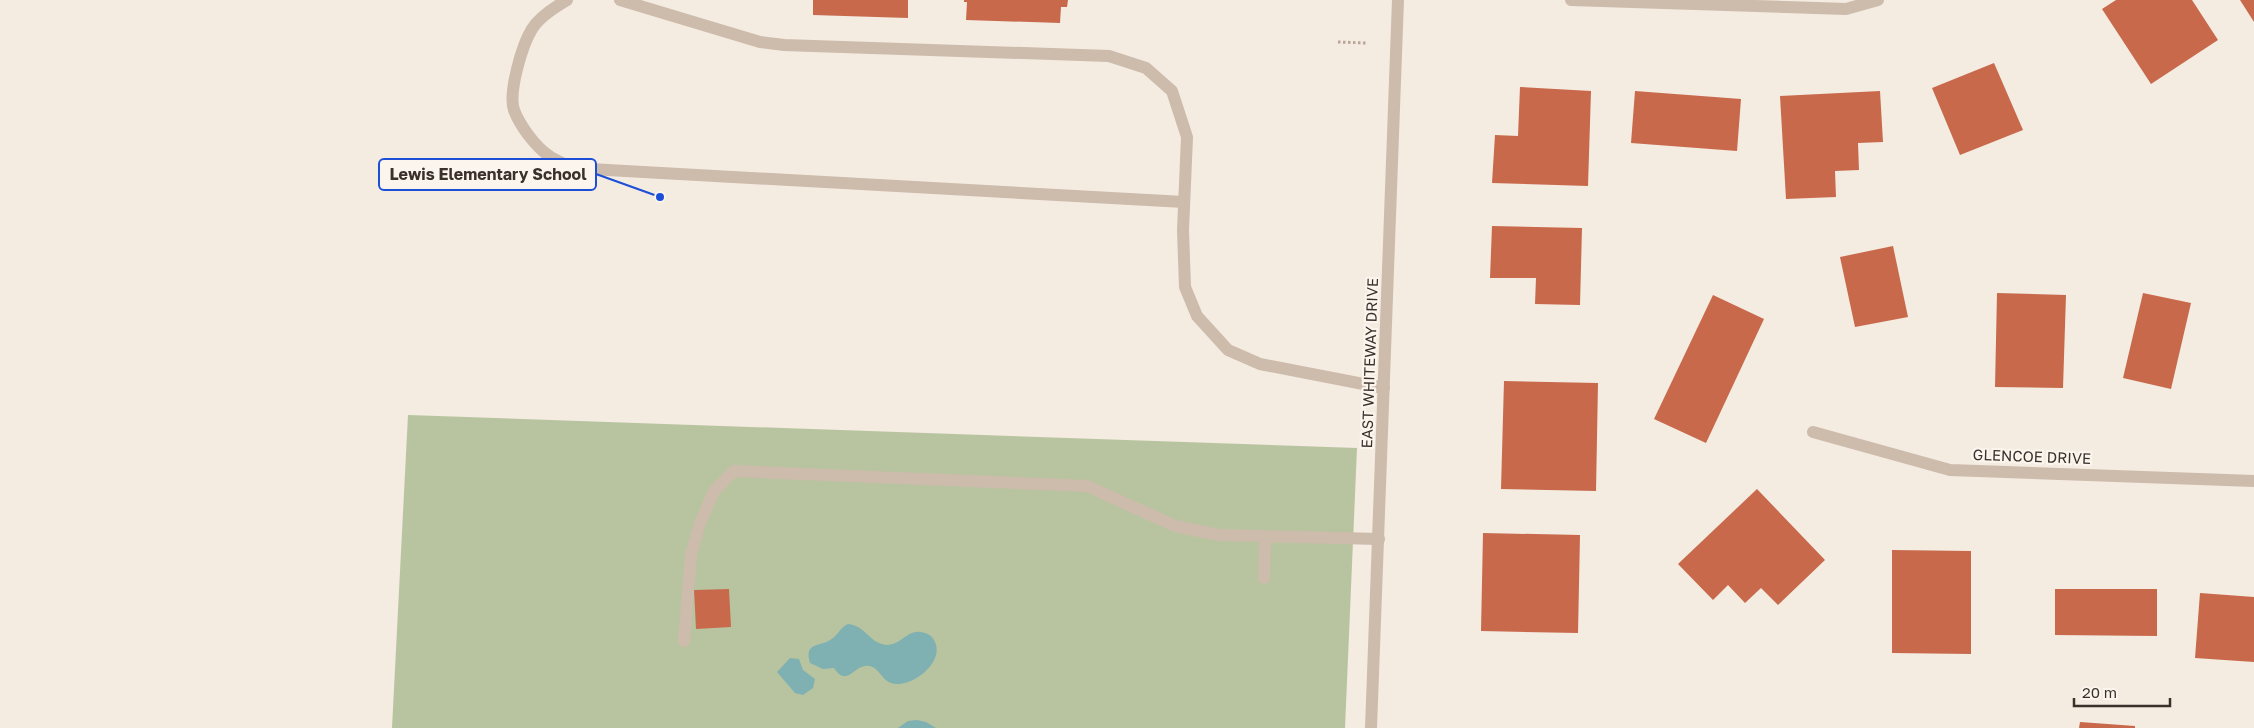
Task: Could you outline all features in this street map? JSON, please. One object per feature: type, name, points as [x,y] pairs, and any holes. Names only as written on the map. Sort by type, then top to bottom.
[{"type":"street","points":[[567,0],[553,8],[532,28],[520,56],[514,85],[513,109],[525,130],[548,155],[572,168],[1184,202]]},
{"type":"street","points":[[620,0],[760,42],[784,45],[1109,56],[1146,68],[1172,91],[1187,137],[1184,202],[1185,287],[1196,316],[1228,350],[1260,364],[1384,388]]},
{"type":"street","name":"EAST WHITEWAY DRIVE","points":[[1371,728],[1398,0]]},
{"type":"street","points":[[1571,0],[1846,9],[1878,0]]},
{"type":"street","name":"GLENCOE DRIVE","points":[[1813,432],[1950,470],[2254,481]]},
{"type":"street","points":[[684,641],[691,556],[700,523],[714,491],[734,471],[1087,486],[1175,526],[1220,535],[1265,538],[1379,539]]},
{"type":"street","points":[[1264,578],[1265,538]]},
{"type":"path","points":[[1338,42],[1366,43]]},
{"type":"green space","points":[[408,415],[1357,448],[1345,728],[392,728]]},
{"type":"water","points":[[848,624],[859,628],[881,644],[887,645],[896,643],[912,633],[925,633],[934,640],[937,648],[933,663],[920,676],[904,683],[896,684],[887,681],[870,666],[861,667],[846,676],[842,676],[834,668],[823,669],[810,663],[809,652],[811,648],[833,638]]},
{"type":"water","points":[[790,658],[799,659],[803,670],[815,679],[813,688],[803,695],[795,693],[777,672]]},
{"type":"water","points":[[908,721],[926,722],[936,728],[898,728]]},
{"type":"building","points":[[813,0],[908,0],[908,18],[813,15]]},
{"type":"building","points":[[964,0],[1068,0],[1067,7],[1061,7],[1060,23],[966,20],[967,2],[964,2]]},
{"type":"building","points":[[2116,0],[2192,0],[2218,40],[2151,84],[2102,9]]},
{"type":"building","points":[[2240,0],[2254,0],[2254,22]]},
{"type":"building","points":[[1994,63],[2023,130],[1960,155],[1932,88]]},
{"type":"building","points":[[1520,87],[1591,91],[1588,186],[1492,183],[1495,135],[1518,136]]},
{"type":"building","points":[[1635,91],[1741,99],[1737,151],[1631,143]]},
{"type":"building","points":[[1880,91],[1883,142],[1858,143],[1859,170],[1835,171],[1836,197],[1786,199],[1780,96]]},
{"type":"building","points":[[1492,226],[1582,228],[1580,305],[1535,304],[1536,278],[1490,278]]},
{"type":"building","points":[[1893,246],[1908,317],[1855,327],[1840,257]]},
{"type":"building","points":[[1997,293],[2066,295],[2063,388],[1995,387]]},
{"type":"building","points":[[2143,293],[2191,303],[2171,389],[2123,378]]},
{"type":"building","points":[[1713,295],[1764,319],[1706,443],[1654,419]]},
{"type":"building","points":[[1504,381],[1598,383],[1596,491],[1501,489]]},
{"type":"building","points":[[1757,489],[1825,560],[1778,605],[1761,588],[1745,603],[1728,585],[1713,600],[1678,564]]},
{"type":"building","points":[[1483,533],[1580,535],[1578,633],[1481,631]]},
{"type":"building","points":[[1892,550],[1971,551],[1971,654],[1892,653]]},
{"type":"building","points":[[729,589],[731,627],[696,629],[694,590]]},
{"type":"building","points":[[2055,589],[2157,589],[2157,636],[2055,635]]},
{"type":"building","points":[[2200,593],[2254,597],[2254,662],[2195,658]]},
{"type":"building","points":[[2080,722],[2135,726],[2135,728],[2079,728]]},
{"type":"place","name":"Lewis Elementary School","points":[[660,197]]}]
